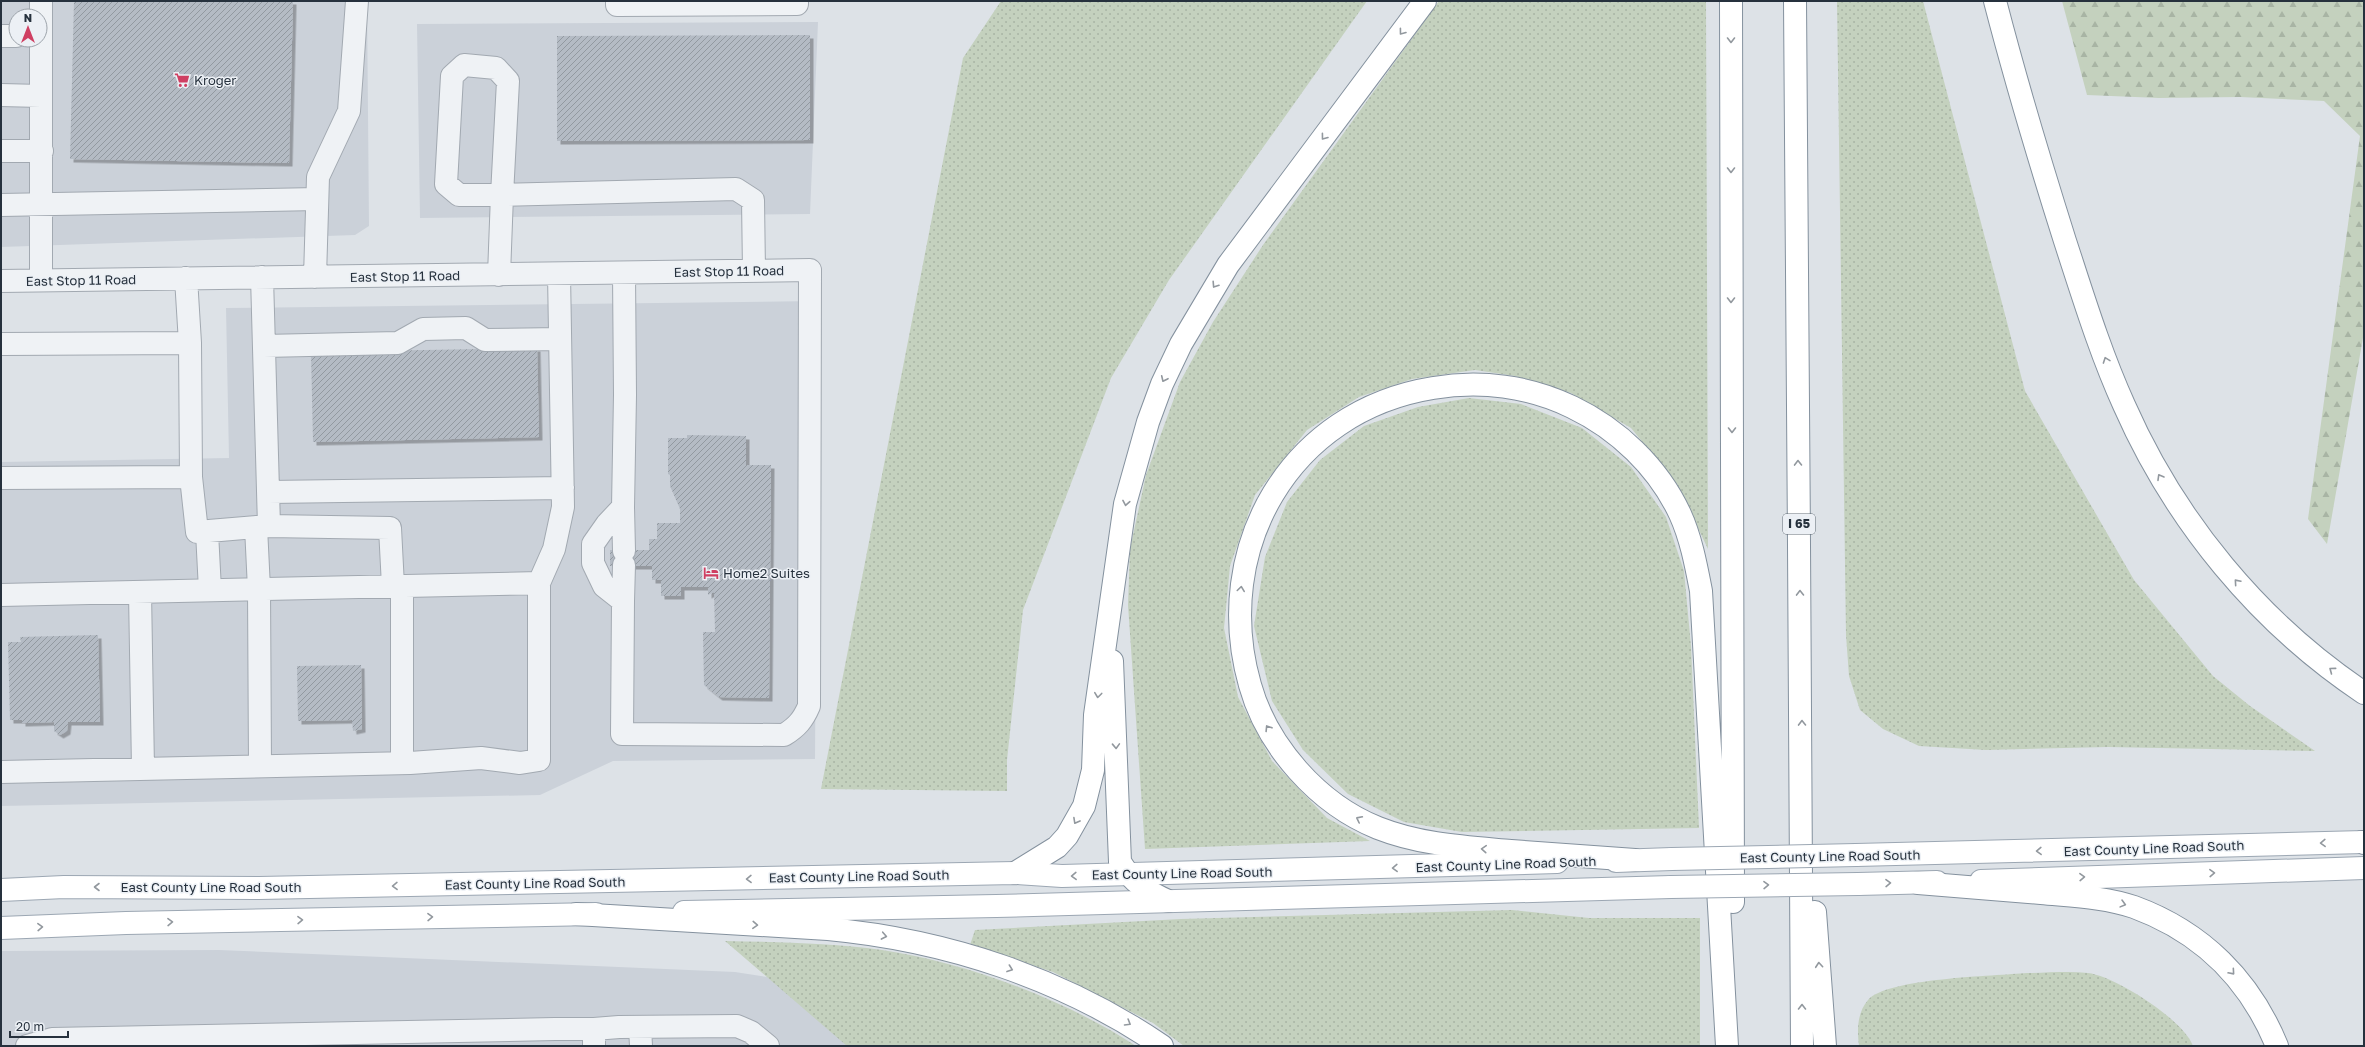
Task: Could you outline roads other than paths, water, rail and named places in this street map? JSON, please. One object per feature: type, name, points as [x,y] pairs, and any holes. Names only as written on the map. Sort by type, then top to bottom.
[{"type":"main road","points":[[1015,873],[1057,847],[1067,836],[1084,806],[1093,770],[1096,715],[1108,614],[1125,504],[1138,454],[1162,384],[1181,344],[1228,265],[1425,1]]},
{"type":"main road","points":[[1731,1],[1733,1046]]},
{"type":"main road","name":"I 65","points":[[1795,1],[1796,340],[1802,745],[1802,1046]]},
{"type":"main road","points":[[1995,1],[2044,174],[2085,303],[2123,405],[2156,469],[2195,529],[2240,585],[2305,649],[2364,693]]},
{"type":"main road","points":[[1635,860],[1451,846],[1424,841],[1376,827],[1351,815],[1328,799],[1292,763],[1276,741],[1263,719],[1253,695],[1241,646],[1239,602],[1246,560],[1253,534],[1263,512],[1290,468],[1330,432],[1350,417],[1397,397],[1442,386],[1467,384],[1489,385],[1535,393],[1560,401],[1586,414],[1612,430],[1651,469],[1668,493],[1680,515],[1688,535],[1701,591],[1727,1046]]},
{"type":"main road","points":[[1108,614],[1115,707],[1120,862],[1127,874],[1151,893],[1168,900]]},
{"type":"main road","points":[[1802,745],[1825,1046]]},
{"type":"main road","name":"East County Line Road South","points":[[1,890],[64,887],[266,888],[1015,873],[1062,876],[2363,842]]},
{"type":"main road","name":"East County Line Road South","points":[[1,928],[126,923],[576,914],[1671,887],[1918,883],[2364,868]]},
{"type":"main road","points":[[1918,883],[2080,896],[2133,907],[2158,918],[2181,929],[2223,961],[2257,1004],[2277,1046]]},
{"type":"main road","points":[[576,914],[828,929],[863,932],[913,942],[977,958],[1043,982],[1128,1022],[1162,1046]]},
{"type":"street","points":[[315,277],[318,177],[349,111],[357,1]]},
{"type":"street","points":[[617,1],[617,4],[797,4],[797,1]]},
{"type":"street","points":[[40,48],[42,151],[41,280]]},
{"type":"street","points":[[500,275],[502,195],[508,81],[496,68],[464,66],[452,76],[446,184],[459,195],[502,195],[736,189],[753,200],[754,271]]},
{"type":"street","points":[[1,95],[41,96]]},
{"type":"street","points":[[1,151],[42,151]]},
{"type":"street","points":[[1,205],[317,199]]},
{"type":"street","name":"East Stop 11 Road","points":[[1,281],[810,270],[809,706],[804,718],[795,728],[784,735],[622,734],[623,601]]},
{"type":"street","points":[[623,601],[625,396],[624,273]]},
{"type":"street","points":[[1,772],[402,763],[481,758],[520,763],[539,760],[539,584],[554,549],[563,507],[559,274]]},
{"type":"street","points":[[186,278],[190,343],[192,476],[198,532],[262,527],[390,528],[398,586],[402,763]]},
{"type":"street","points":[[260,766],[259,589],[262,527],[269,492],[262,278]]},
{"type":"street","points":[[264,346],[398,343],[422,329],[466,328],[485,340],[560,339]]},
{"type":"street","points":[[1,344],[190,343]]},
{"type":"street","points":[[1,478],[192,476]]},
{"type":"street","points":[[269,492],[563,488]]},
{"type":"street","points":[[623,507],[606,524],[594,544],[594,563],[604,586],[623,601]]},
{"type":"street","points":[[207,532],[210,590]]},
{"type":"street","points":[[1,595],[539,584]]},
{"type":"street","points":[[140,592],[143,768]]},
{"type":"street","points":[[27,1046],[52,1039],[640,1036],[737,1026],[751,1032],[768,1046]]},
{"type":"place","name":"Kroger","points":[[182,80]]},
{"type":"place","name":"Home2 Suites","points":[[711,573]]}]
